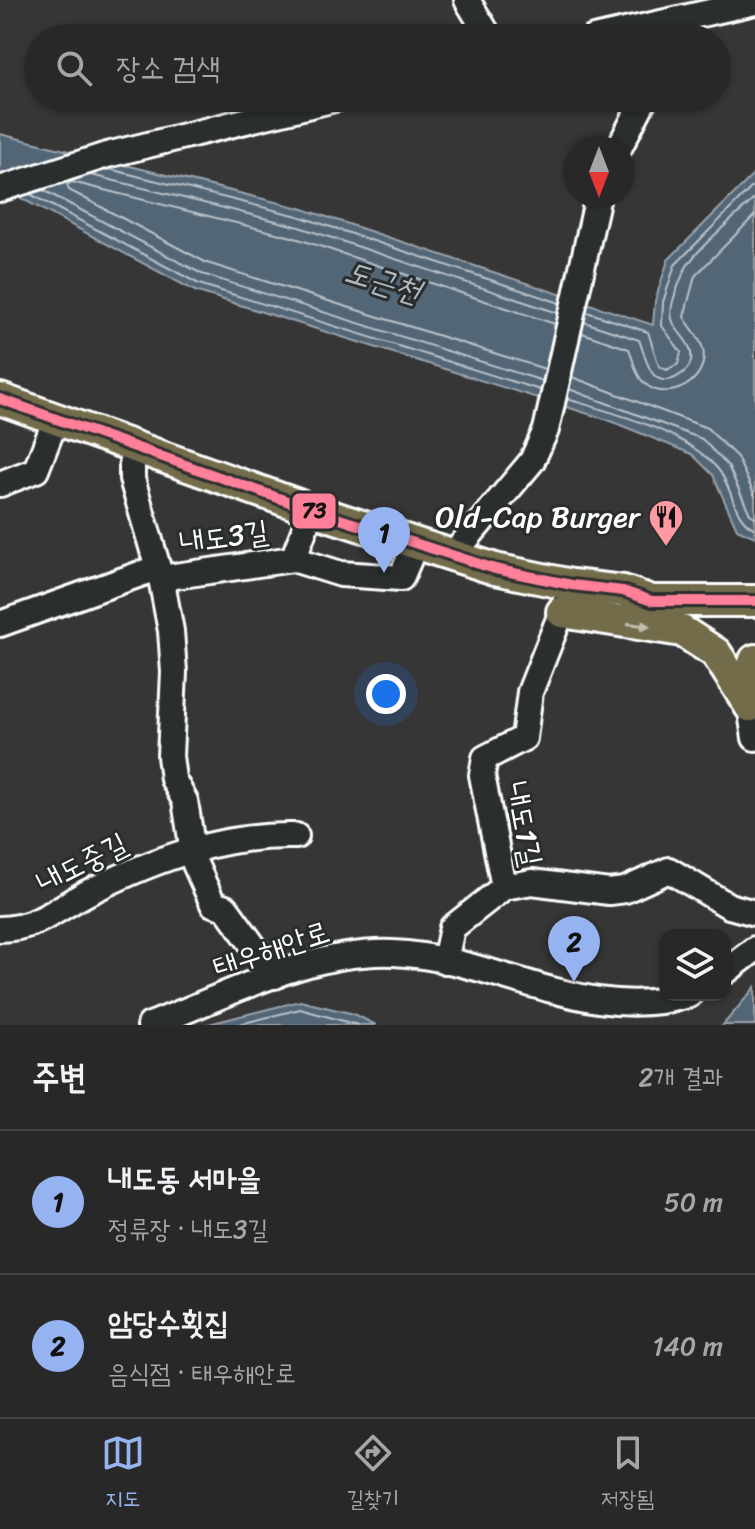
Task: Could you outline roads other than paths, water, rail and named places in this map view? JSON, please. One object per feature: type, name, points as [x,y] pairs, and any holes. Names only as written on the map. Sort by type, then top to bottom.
[{"type":"main road","points":[[0,399],[312,510],[495,569],[567,598],[682,631],[716,653],[753,706]]},
{"type":"main road","points":[[567,598],[656,585],[714,585],[755,580]]},
{"type":"main road","points":[[623,591],[652,601],[755,601]]},
{"type":"main road","points":[[753,706],[751,672],[755,660]]},
{"type":"street","points":[[467,0],[482,24]]},
{"type":"street","points":[[681,24],[755,2]]},
{"type":"street","points":[[0,189],[107,155],[282,112]]},
{"type":"street","points":[[625,136],[638,112]]},
{"type":"street","points":[[453,555],[532,461],[546,430],[595,208]]},
{"type":"street","points":[[0,484],[36,470],[56,419]]},
{"type":"street","name":"내도3길","points":[[132,446],[132,479],[159,573],[174,672],[170,756],[173,779],[185,801],[195,864],[213,904],[226,908],[275,976]]},
{"type":"street","points":[[293,559],[312,510]]},
{"type":"street","name":"내도3길","points":[[0,624],[159,573],[293,559],[341,574],[401,578],[416,543]]},
{"type":"street","name":"내도1길","points":[[567,598],[530,692],[524,738],[485,758],[482,775],[504,887],[532,882],[609,892],[625,890],[669,870],[729,906],[755,913]]},
{"type":"street","points":[[753,706],[755,738]]},
{"type":"street","points":[[193,849],[272,835],[296,836]]},
{"type":"street","name":"내도중길","points":[[0,929],[27,928],[131,871],[193,849]]},
{"type":"street","points":[[445,961],[452,928],[504,887]]},
{"type":"street","points":[[731,967],[755,949]]},
{"type":"street","name":"태우해안로","points":[[150,1025],[275,976],[340,957],[393,953],[445,961],[582,1013],[637,1015],[667,1008],[679,1001]]},
{"type":"water","name":"도근천","points":[[0,134],[300,208],[653,325],[655,301],[668,260],[755,173],[755,537],[737,529],[713,475],[692,454],[608,420],[195,291],[0,187]]},
{"type":"water","points":[[755,987],[755,1025],[723,1025]]},
{"type":"water","points":[[300,1001],[354,1014],[376,1025],[205,1025]]},
{"type":"place","name":"Old-Cap Burger","points":[[666,548]]},
{"type":"place","name":"내도동 서마을","points":[[384,573]]},
{"type":"place","name":"암당수횟집","points":[[574,982]]}]
